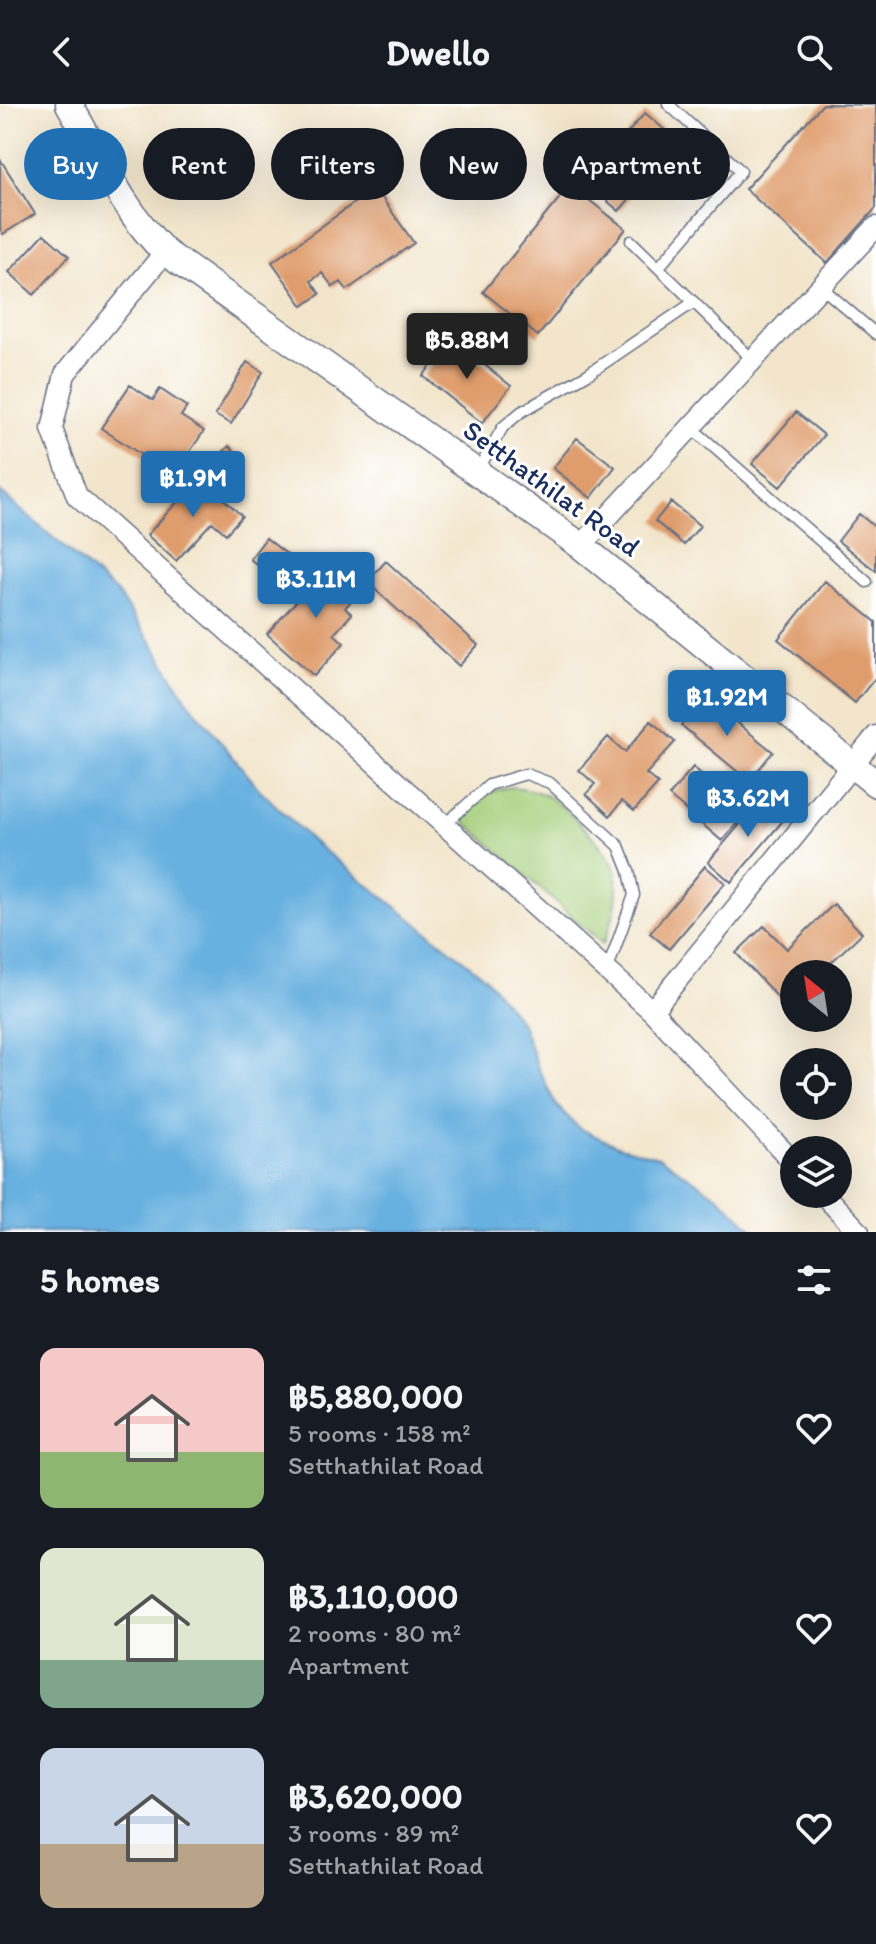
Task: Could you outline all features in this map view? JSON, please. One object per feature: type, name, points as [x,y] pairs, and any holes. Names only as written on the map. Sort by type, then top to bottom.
[{"type":"street","name":"Setthathilat Road","points":[[69,104],[129,209],[146,234],[165,252],[581,546],[876,784]]},
{"type":"street","points":[[581,546],[876,227]]},
{"type":"street","points":[[165,252],[65,374],[52,429],[77,496],[652,1011],[780,1148]]},
{"type":"street","points":[[652,1011],[876,736]]},
{"type":"street","points":[[836,1208],[859,1232]]},
{"type":"lane","points":[[659,267],[741,171],[668,104]]},
{"type":"lane","points":[[631,241],[754,361]]},
{"type":"lane","points":[[820,286],[876,334]]},
{"type":"lane","points":[[477,472],[503,427],[521,412],[588,374],[694,302]]},
{"type":"lane","points":[[692,428],[867,582]]},
{"type":"lane","points":[[444,825],[489,785],[526,774],[550,783],[619,846],[629,871],[634,895],[607,971]]},
{"type":"green space","points":[[511,787],[538,792],[555,801],[586,830],[612,862],[617,880],[616,899],[603,944],[464,821],[483,798]]},
{"type":"water","points":[[0,492],[116,592],[187,700],[259,789],[312,841],[485,977],[522,1024],[556,1105],[580,1129],[620,1147],[659,1157],[719,1197],[756,1232],[0,1232]]},
{"type":"building","points":[[823,104],[876,105],[876,208],[827,263],[745,189]]},
{"type":"building","points":[[645,113],[663,128],[632,128]]},
{"type":"building","points":[[0,159],[35,214],[3,234],[0,229]]},
{"type":"building","points":[[358,200],[384,200],[414,243],[347,290],[341,282],[333,287],[322,273],[311,281],[320,294],[303,306],[272,262]]},
{"type":"building","points":[[558,200],[589,200],[626,229],[538,336],[483,292]]},
{"type":"building","points":[[606,200],[629,200],[619,211]]},
{"type":"building","points":[[44,234],[69,256],[34,295],[9,272]]},
{"type":"building","points":[[452,339],[511,386],[482,423],[423,376]]},
{"type":"building","points":[[247,362],[263,372],[231,424],[215,415]]},
{"type":"building","points":[[130,385],[153,400],[160,389],[187,407],[181,416],[204,431],[173,476],[101,428]]},
{"type":"building","points":[[796,412],[824,435],[780,487],[752,464]]},
{"type":"building","points":[[577,438],[615,467],[591,498],[553,468]]},
{"type":"building","points":[[229,446],[243,460],[215,488],[201,474]]},
{"type":"building","points":[[200,477],[242,516],[226,534],[212,522],[176,561],[147,535]]},
{"type":"building","points":[[671,502],[700,526],[684,545],[655,521]]},
{"type":"building","points":[[859,514],[876,528],[876,571],[838,541]]},
{"type":"building","points":[[266,538],[307,570],[290,591],[250,559]]},
{"type":"building","points":[[334,559],[355,578],[343,591],[352,600],[345,608],[352,614],[334,634],[344,643],[314,676],[267,634]]},
{"type":"building","points":[[386,561],[478,645],[459,666],[367,582]]},
{"type":"building","points":[[825,581],[876,622],[876,677],[855,703],[778,639]]},
{"type":"building","points":[[705,696],[773,752],[749,781],[681,725]]},
{"type":"building","points":[[651,721],[675,742],[646,774],[658,784],[634,811],[622,801],[610,816],[586,794],[595,784],[579,770],[608,737],[625,752]]},
{"type":"building","points":[[693,767],[729,797],[740,784],[758,799],[722,841],[669,796]]},
{"type":"building","points":[[764,796],[787,816],[731,882],[708,862]]},
{"type":"building","points":[[705,866],[725,883],[669,949],[650,933]]},
{"type":"building","points":[[834,904],[862,933],[834,960],[780,960],[780,1000],[736,953],[764,926],[787,949]]}]
